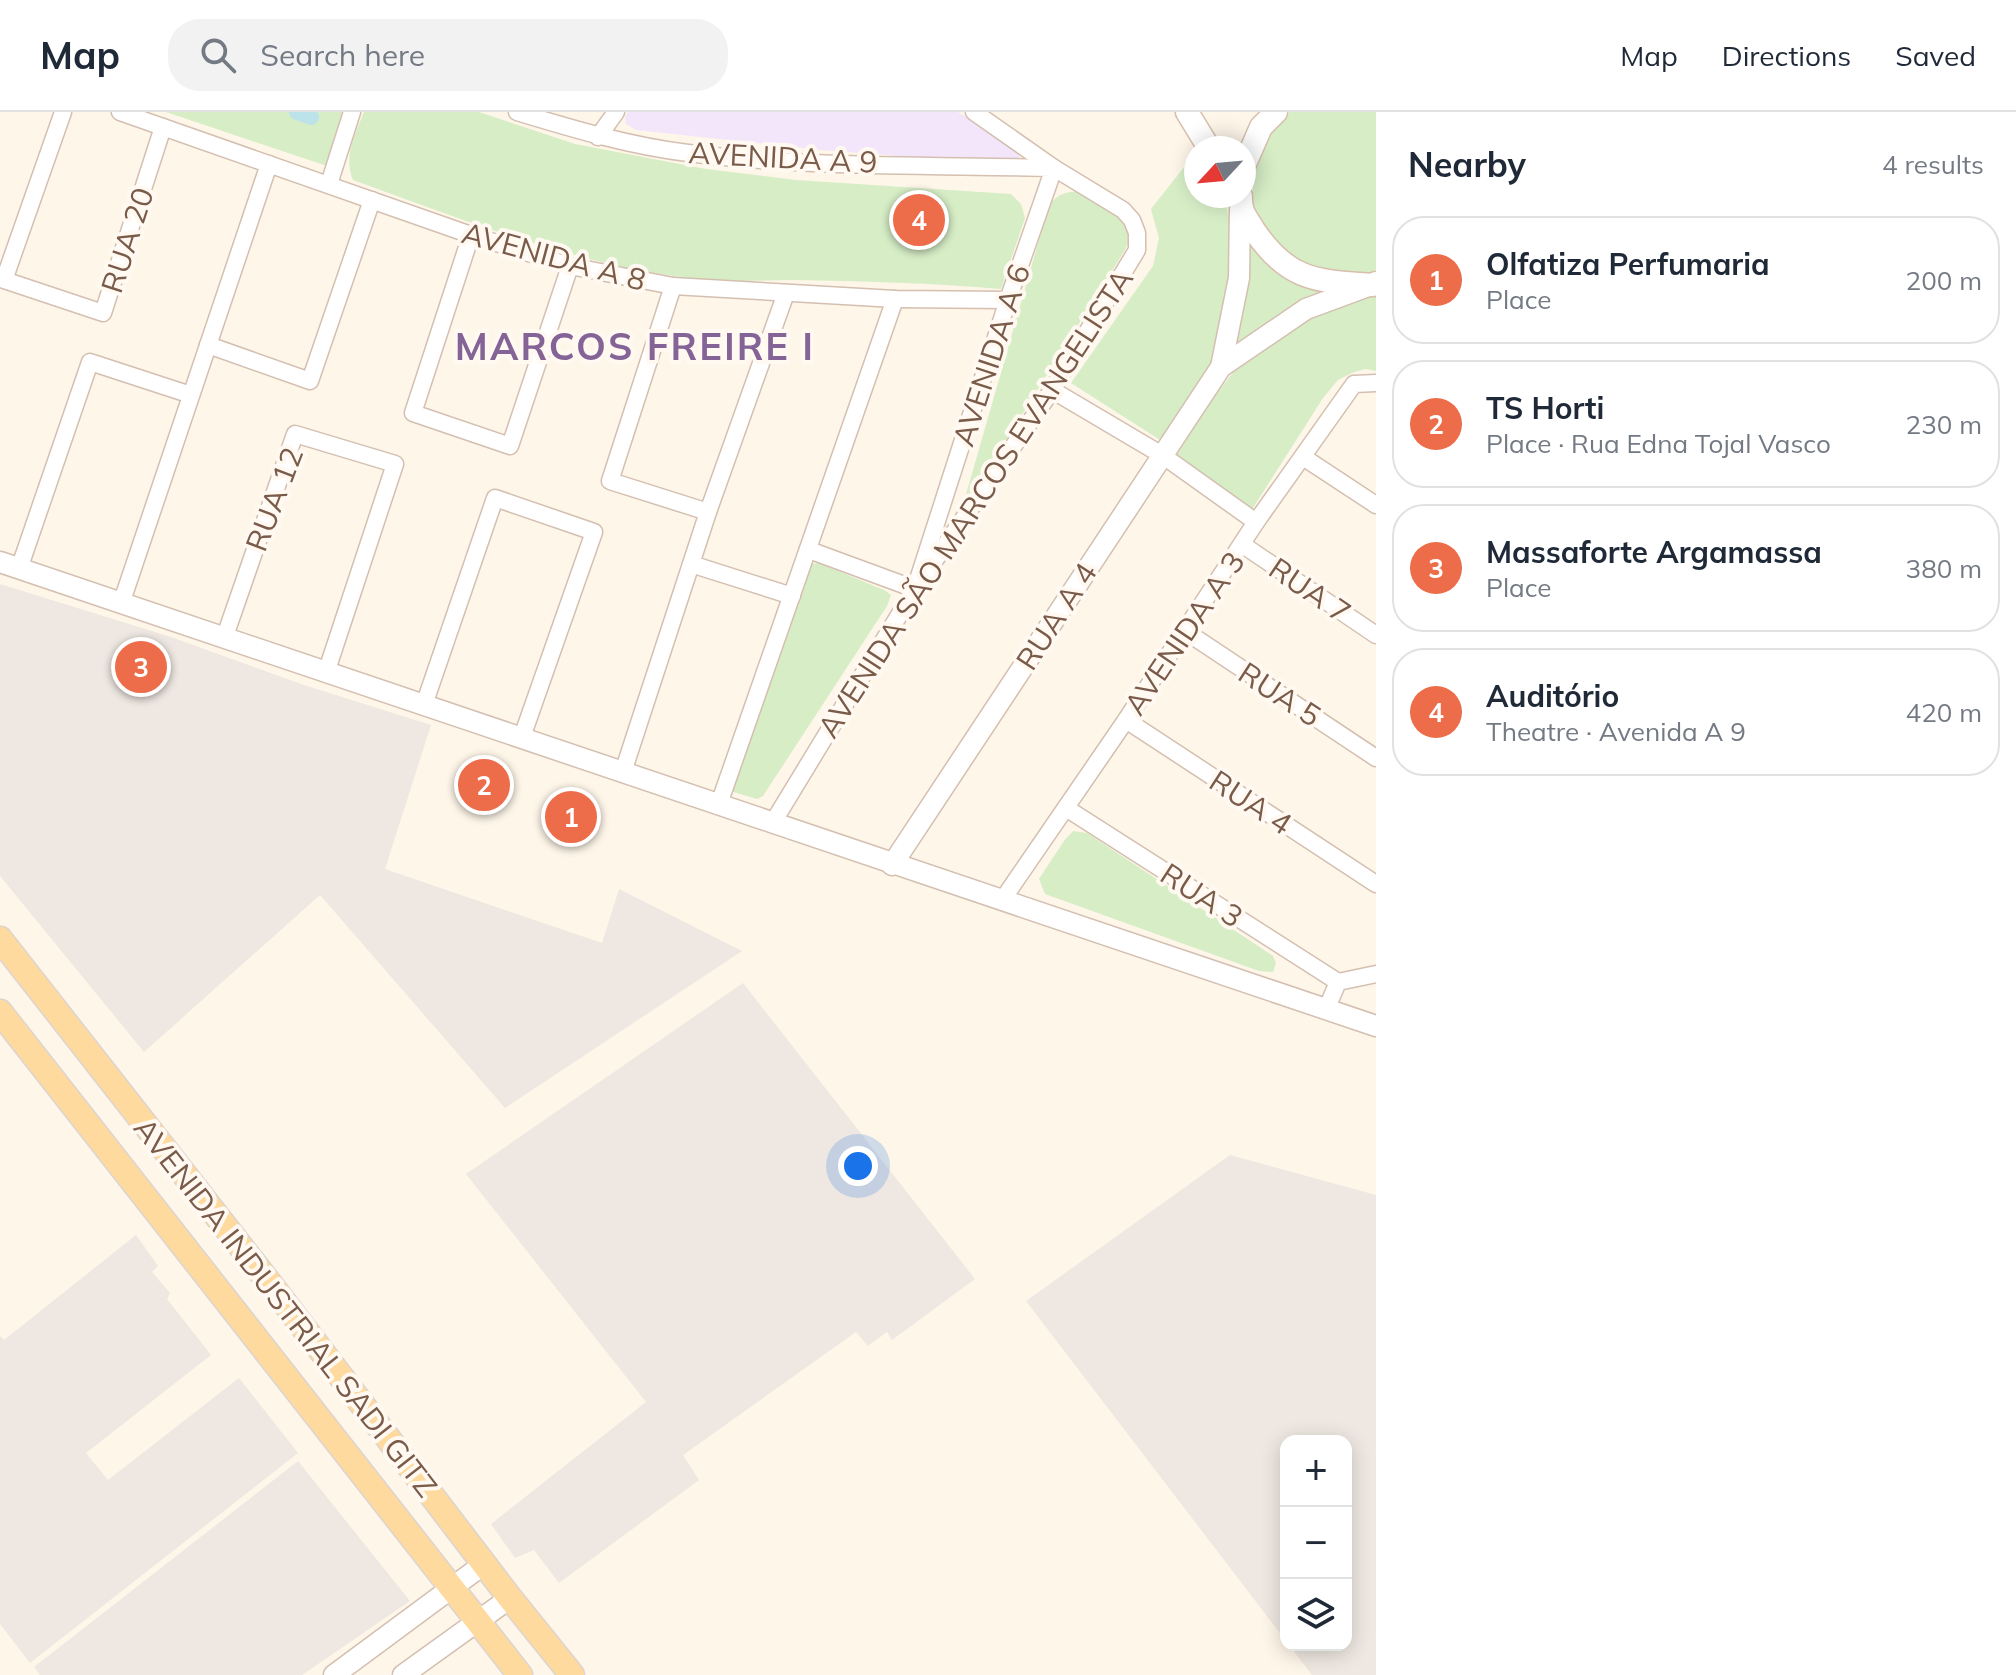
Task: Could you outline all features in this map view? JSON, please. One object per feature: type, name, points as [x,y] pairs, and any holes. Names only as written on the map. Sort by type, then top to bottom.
[{"type":"main road","points":[[1187,112],[1202,136]]},
{"type":"main road","points":[[1256,138],[1261,127],[1276,112]]},
{"type":"main road","points":[[1243,208],[1273,255],[1302,275],[1323,282],[1375,284]]},
{"type":"main road","name":"AVENIDA INDUSTRIAL SADI GITZ","points":[[0,939],[572,1675]]},
{"type":"main road","name":"AVENIDA INDUSTRIAL SADI GITZ","points":[[0,1012],[520,1675]]},
{"type":"street","name":"RUA 20","points":[[63,112],[4,280],[103,313],[163,127]]},
{"type":"street","name":"AVENIDA A 8","points":[[120,112],[471,235],[570,266],[673,286],[895,299],[1008,300]]},
{"type":"street","points":[[329,184],[352,112]]},
{"type":"street","name":"AVENIDA A 9","points":[[517,112],[598,137],[688,153],[779,160],[1054,168]]},
{"type":"street","points":[[598,137],[616,112]]},
{"type":"street","name":"AVENIDA SÃO MARCOS EVANGELISTA","points":[[772,824],[915,589],[1052,390],[1137,250],[1137,233],[1132,220],[1123,210],[1054,168],[974,112]]},
{"type":"street","points":[[121,604],[269,164]]},
{"type":"street","name":"AVENIDA A 6","points":[[915,589],[1054,168]]},
{"type":"street","points":[[208,345],[310,381],[372,200]]},
{"type":"street","name":"RUA A 4","points":[[1221,367],[1239,278],[1238,208]]},
{"type":"street","points":[[471,235],[413,413],[510,446],[570,266]]},
{"type":"street","name":"RUA A 4","points":[[892,865],[1221,367],[1306,309],[1375,284]]},
{"type":"street","points":[[673,286],[610,481],[708,512]]},
{"type":"street","points":[[623,772],[708,512],[786,293]]},
{"type":"street","points":[[719,804],[895,299]]},
{"type":"street","points":[[191,395],[90,362],[10,566],[1376,1026]]},
{"type":"street","name":"AVENIDA A 3","points":[[1003,899],[1256,522],[1354,384],[1376,383]]},
{"type":"street","points":[[1052,390],[1162,455],[1256,522]]},
{"type":"street","name":"RUA 12","points":[[224,639],[295,434],[395,464],[326,673]]},
{"type":"street","points":[[1303,457],[1376,505]]},
{"type":"street","points":[[424,705],[495,498],[594,532],[522,737]]},
{"type":"street","name":"RUA 7","points":[[1243,545],[1376,635]]},
{"type":"street","points":[[809,550],[915,589]]},
{"type":"street","points":[[691,564],[792,596]]},
{"type":"street","name":"RUA 5","points":[[1185,631],[1376,758]]},
{"type":"street","name":"RUA 4","points":[[1126,720],[1376,884]]},
{"type":"street","name":"RUA 3","points":[[1066,808],[1338,982]]},
{"type":"street","points":[[1326,1010],[1338,982],[1376,974]]},
{"type":"street","points":[[334,1675],[484,1564]]},
{"type":"street","points":[[403,1675],[510,1598]]},
{"type":"shaded area","points":[[628,112],[958,112],[1019,151],[1020,156],[1015,161],[913,157],[636,130],[626,124]]},
{"type":"shaded area","points":[[0,584],[171,637],[304,685],[431,725],[385,869],[602,943],[619,889],[742,951],[505,1108],[320,895],[144,1052],[0,876]]},
{"type":"shaded area","points":[[743,983],[975,1279],[892,1340],[887,1332],[868,1346],[856,1332],[683,1455],[699,1480],[559,1583],[534,1550],[515,1558],[491,1524],[646,1402],[466,1174]]},
{"type":"shaded area","points":[[1230,1155],[1376,1195],[1376,1675],[1312,1675],[1294,1651],[1352,1651],[1352,1435],[1280,1435],[1280,1633],[1026,1301]]},
{"type":"shaded area","points":[[136,1235],[158,1266],[152,1272],[170,1293],[167,1299],[211,1355],[86,1453],[108,1480],[239,1378],[298,1453],[30,1663],[0,1624],[0,1336],[4,1340]]},
{"type":"shaded area","points":[[298,1461],[410,1601],[302,1675],[40,1675],[34,1667]]},
{"type":"green space","points":[[166,112],[342,112],[327,166]]},
{"type":"green space","points":[[364,112],[479,112],[575,144],[706,169],[796,180],[1011,194],[1021,204],[1025,218],[1001,289],[872,282],[720,281],[663,274],[617,266],[528,242],[353,180],[350,154]]},
{"type":"green space","points":[[1290,112],[1376,112],[1376,270],[1365,275],[1335,277],[1280,252],[1262,228],[1255,208],[1256,137]]},
{"type":"green space","points":[[1184,167],[1184,208],[1227,208],[1234,241],[1234,290],[1217,356],[1160,440],[1071,383],[1153,266],[1159,238],[1151,209]]},
{"type":"green space","points":[[1081,191],[1117,215],[1131,236],[961,512],[1049,205],[1063,194]]},
{"type":"green space","points":[[1246,235],[1335,291],[1229,355]]},
{"type":"green space","points":[[1376,297],[1376,371],[1366,369],[1338,380],[1323,398],[1251,511],[1170,452],[1243,360],[1271,337],[1343,300]]},
{"type":"green space","points":[[819,563],[884,590],[891,595],[887,606],[763,796],[757,799],[730,791],[807,573],[812,564]]},
{"type":"green space","points":[[1073,831],[1087,833],[1273,956],[1276,963],[1273,972],[1259,971],[1045,894],[1039,879]]},
{"type":"waterway","points":[[297,112],[311,117]]},
{"type":"place","name":"Auditório","points":[[919,220]]},
{"type":"place","name":"Massaforte Argamassa","points":[[141,667]]},
{"type":"place","name":"TS Horti","points":[[484,785]]},
{"type":"place","name":"Olfatiza Perfumaria","points":[[571,817]]},
{"type":"district","name":"MARCOS FREIRE I","points":[[635,346]]}]
